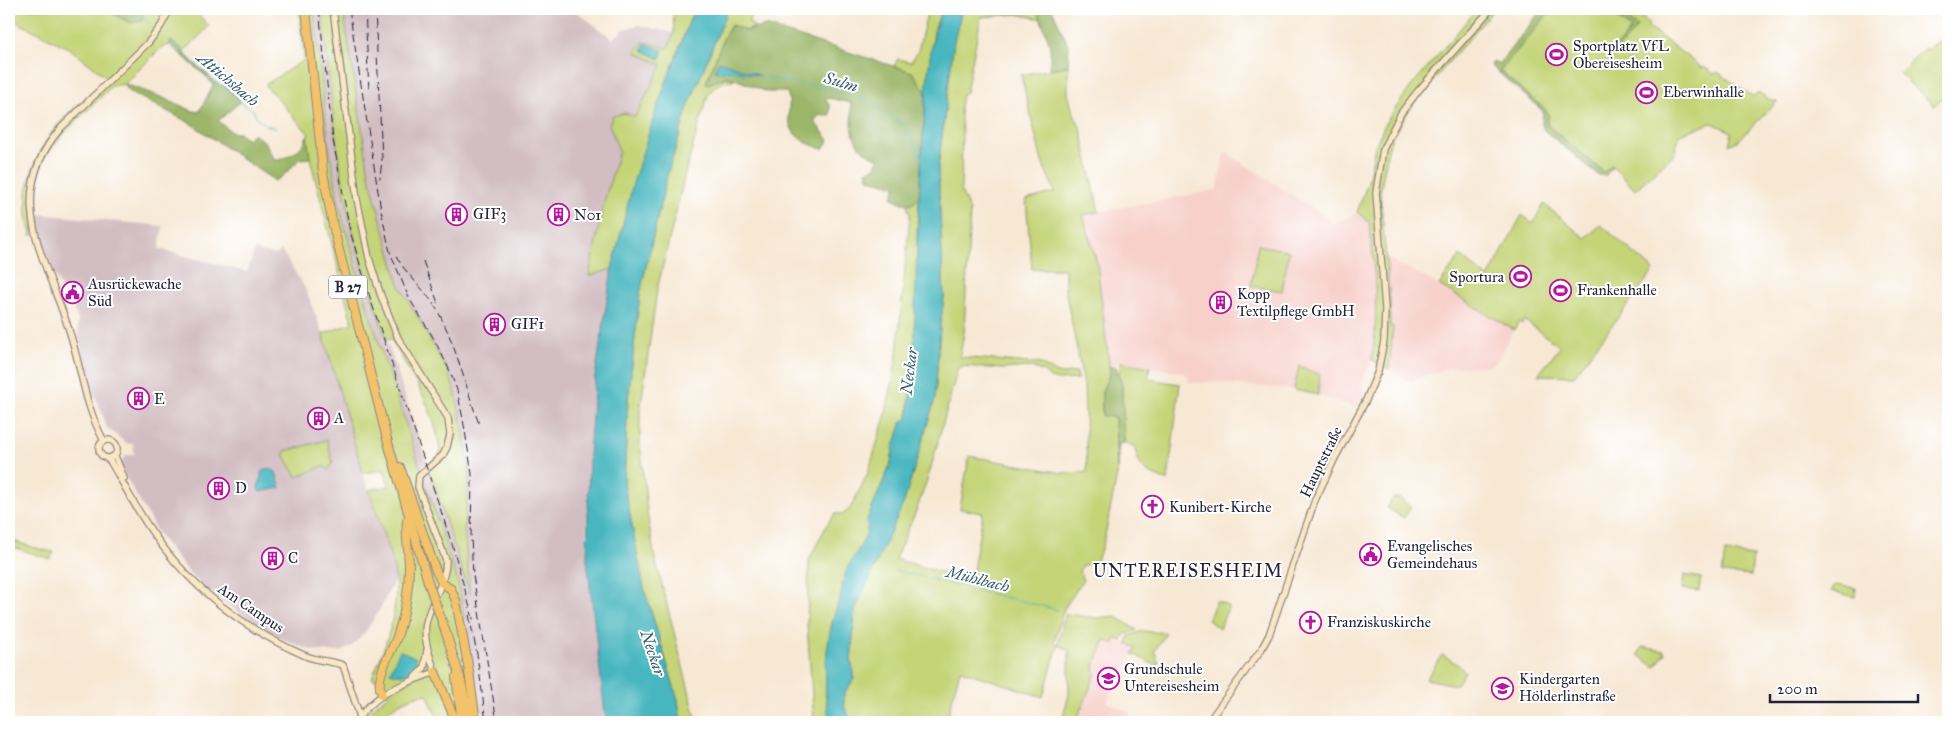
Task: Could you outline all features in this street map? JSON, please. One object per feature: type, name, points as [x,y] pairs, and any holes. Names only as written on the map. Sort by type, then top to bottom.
[{"type":"highway","name":"B 27","points":[[306,9],[323,172],[333,226],[387,439],[428,582],[462,684],[470,722]]},
{"type":"highway","points":[[387,439],[398,462],[442,583],[451,589],[456,601],[476,722]]},
{"type":"highway","points":[[382,695],[379,690],[379,680],[398,635],[408,590],[409,568],[406,527],[408,514]]},
{"type":"highway","name":"B 27","points":[[455,663],[462,722]]},
{"type":"highway","points":[[435,672],[456,722]]},
{"type":"main road","points":[[104,441],[87,403],[68,326],[33,239],[29,215],[29,197],[34,171],[49,143],[58,131],[148,42],[161,26],[170,9]]},
{"type":"main road","points":[[333,9],[357,199],[369,258],[381,296],[398,338],[448,418],[450,434],[443,455],[419,476],[418,482],[418,487],[444,552],[446,568],[426,622],[427,649],[435,672],[402,684]]},
{"type":"main road","name":"Hauptstraße","points":[[1208,722],[1261,650],[1269,635],[1315,500],[1376,379],[1382,356],[1385,308],[1376,193],[1383,149],[1401,113],[1418,91],[1491,9]]},
{"type":"main road","points":[[108,440],[115,443],[117,450],[115,456],[106,458],[99,452],[100,446],[104,441],[108,440]]},
{"type":"main road","name":"Am Campus","points":[[115,456],[146,523],[188,577],[223,607],[248,624],[292,649],[315,659],[343,665],[358,720]]},
{"type":"main road","name":"Am Campus","points":[[106,458],[110,461],[133,498]]},
{"type":"main road","points":[[358,720],[382,695],[419,675],[424,668],[427,649]]},
{"type":"shaded area","points":[[314,9],[322,9],[337,140],[359,255],[469,592],[464,526],[470,476],[462,423],[455,391],[447,370],[399,284],[370,180],[343,9],[573,9],[613,39],[624,29],[639,25],[674,33],[668,48],[644,42],[635,52],[662,64],[635,118],[625,113],[613,115],[609,124],[619,151],[604,202],[589,275],[612,269],[595,377],[589,456],[586,537],[606,722],[481,722],[458,582],[369,312],[339,206],[328,141]]},
{"type":"shaded area","points":[[1225,152],[1319,212],[1331,222],[1338,222],[1357,212],[1369,222],[1376,271],[1376,335],[1372,360],[1361,384],[1364,392],[1357,408],[1318,395],[1294,390],[1214,382],[1189,383],[1188,375],[1181,372],[1120,362],[1116,362],[1116,367],[1109,367],[1097,263],[1083,215],[1217,190]]},
{"type":"shaded area","points":[[40,214],[163,226],[159,249],[247,272],[255,250],[276,255],[281,250],[305,288],[323,334],[363,473],[396,577],[366,631],[352,646],[343,651],[311,650],[259,627],[207,589],[190,574],[160,537],[119,465],[126,455],[134,455],[133,444],[128,444],[107,428],[97,399],[88,382],[78,331],[78,319],[73,307],[66,299],[34,229],[33,224]]},
{"type":"shaded area","points":[[1386,257],[1439,285],[1514,330],[1496,363],[1487,366],[1454,367],[1409,381],[1389,369],[1393,327],[1390,325]]},
{"type":"shaded area","name":"Grundschule Untereisesheim","points":[[1116,638],[1137,648],[1120,681],[1115,683],[1107,702],[1131,713],[1127,722],[1076,722],[1095,675],[1094,666],[1105,640]]},
{"type":"green space","points":[[9,9],[104,9],[131,23],[145,11],[142,9],[193,9],[209,26],[183,53],[169,44],[162,47],[125,84],[112,86],[66,131],[45,157],[39,172],[34,199],[34,229],[32,236],[28,224],[27,197],[32,171],[37,158],[50,135],[63,119],[108,78],[70,49],[9,18]]},
{"type":"green space","points":[[104,9],[142,9],[145,11],[142,21],[131,23]]},
{"type":"green space","points":[[299,9],[314,9],[328,141],[339,206],[369,312],[458,582],[481,722],[439,722],[427,694],[399,703],[378,722],[361,722],[376,705],[390,694],[386,686],[372,678],[388,637],[394,611],[394,567],[369,490],[389,486],[384,470],[363,473],[323,334],[352,323],[310,158],[307,136],[309,134],[265,85],[304,60]]},
{"type":"green space","points":[[322,9],[343,9],[370,180],[399,284],[447,370],[455,391],[470,474],[464,526],[470,594],[428,468],[440,453],[434,423],[415,380],[391,339],[387,340],[355,239],[339,157]]},
{"type":"green space","points":[[673,9],[694,9],[658,104],[612,269],[589,276],[604,202],[619,151],[609,124],[613,116],[625,113],[635,117],[662,65],[635,52],[644,42],[668,48],[674,33]]},
{"type":"green space","points":[[728,9],[751,9],[749,23],[755,27],[746,31],[731,25],[724,37],[706,83],[708,84],[726,77],[735,80],[718,84],[707,98],[687,166],[657,290],[640,412],[640,443],[648,519],[654,554],[697,722],[681,722],[678,700],[644,588],[624,484],[628,400],[640,293],[667,176],[688,107]]},
{"type":"green space","points":[[928,9],[942,9],[934,29],[926,91],[912,72],[894,66],[898,59],[911,62],[918,51]]},
{"type":"green space","points":[[962,9],[1037,9],[1041,19],[1017,14],[981,17],[966,92],[962,94],[960,107],[962,132],[961,191],[970,211],[964,332],[960,357],[1041,364],[1054,372],[1063,374],[1077,372],[1078,379],[1058,380],[1050,378],[1044,372],[1031,367],[1003,369],[962,366],[958,368],[930,471],[917,509],[895,559],[971,581],[983,513],[960,509],[969,456],[1063,473],[1087,472],[1084,385],[1065,289],[1065,269],[1032,269],[1026,200],[1055,192],[1042,162],[1021,75],[1068,66],[1068,94],[1081,129],[1099,212],[1083,215],[1097,263],[1110,372],[1102,392],[1102,416],[1115,417],[1117,475],[1104,541],[1096,563],[1083,565],[1079,571],[1083,580],[1064,609],[1054,642],[1057,645],[1066,614],[1097,618],[1115,616],[1137,630],[1124,635],[1122,641],[1116,638],[1114,644],[1105,640],[1094,666],[1095,675],[1076,722],[1061,722],[1069,695],[1069,650],[1058,645],[1043,697],[960,670],[946,722],[852,722],[844,706],[844,694],[854,679],[851,662],[855,610],[904,502],[935,399],[944,298],[938,168],[954,41]]},
{"type":"green space","points":[[1037,9],[1052,9],[1069,47],[1068,66],[1050,69],[1050,45]]},
{"type":"green space","points":[[1477,9],[1494,9],[1414,103],[1392,137],[1388,150],[1380,193],[1390,301],[1390,325],[1393,327],[1389,369],[1372,360],[1376,308],[1373,257],[1369,222],[1357,212],[1368,182],[1375,146],[1386,122],[1412,85]]},
{"type":"green space","points":[[1542,9],[1552,9],[1500,71],[1546,110],[1549,116],[1548,126],[1604,172],[1612,165],[1614,167],[1605,176],[1598,175],[1544,130],[1542,124],[1543,111],[1491,66],[1493,61],[1499,64]]},
{"type":"green space","points":[[1552,9],[1605,9],[1631,29],[1610,55],[1612,56],[1637,27],[1614,9],[1628,9],[1648,22],[1648,27],[1702,68],[1704,67],[1714,74],[1718,72],[1753,97],[1759,93],[1773,101],[1778,101],[1739,140],[1729,145],[1732,132],[1712,123],[1680,134],[1674,154],[1635,190],[1612,165],[1604,172],[1548,126],[1549,116],[1500,71]]},
{"type":"green space","points":[[1605,9],[1614,9],[1637,27],[1612,57],[1610,55],[1631,29]]},
{"type":"green space","points":[[732,25],[746,31],[766,26],[912,72],[926,91],[919,198],[909,204],[903,203],[892,198],[896,186],[869,179],[866,171],[876,167],[878,158],[862,150],[857,144],[854,137],[851,103],[829,98],[825,100],[830,105],[830,115],[820,115],[814,121],[829,140],[823,149],[801,139],[793,131],[789,120],[787,92],[767,92],[730,77],[706,83],[724,37]]},
{"type":"green space","points":[[1948,35],[1948,92],[1934,106],[1899,73],[1925,48],[1926,50]]},
{"type":"green space","points":[[170,41],[181,48],[183,53],[218,84],[226,86],[241,101],[218,121],[233,133],[239,133],[247,139],[253,134],[265,142],[275,161],[298,150],[307,136],[310,158],[300,159],[275,181],[190,123],[128,91],[125,84],[199,112],[213,86],[209,79],[170,45]]},
{"type":"green space","points":[[919,198],[917,227],[917,361],[911,371],[908,418],[893,450],[891,462],[867,520],[869,528],[866,536],[850,564],[842,584],[842,592],[831,627],[825,693],[830,722],[814,722],[807,625],[809,560],[828,523],[835,514],[843,514],[850,509],[868,473],[885,417],[896,364],[910,215],[907,205],[913,204]]},
{"type":"green space","name":"Frankenhalle","points":[[1544,204],[1585,238],[1601,225],[1654,270],[1574,376],[1538,375],[1560,347],[1524,320],[1522,324],[1519,322],[1514,330],[1439,285],[1460,256],[1488,278],[1522,215],[1533,223]]},
{"type":"green space","points":[[1258,245],[1289,251],[1282,291],[1251,286]]},
{"type":"green space","points":[[1120,362],[1150,367],[1148,379],[1180,384],[1168,480],[1146,471],[1138,460],[1134,446],[1124,443],[1122,385],[1119,376]]},
{"type":"green space","points":[[1299,366],[1320,375],[1318,395],[1294,390]]},
{"type":"green space","points":[[1109,367],[1116,367],[1122,385],[1124,443],[1119,444],[1117,475],[1115,417],[1102,416],[1102,392],[1110,372]]},
{"type":"green space","points":[[327,440],[333,463],[328,470],[325,467],[321,467],[297,477],[284,455],[285,451]]},
{"type":"green space","points":[[1393,498],[1399,498],[1411,507],[1404,518],[1387,508]]},
{"type":"green space","points":[[9,540],[54,552],[50,559],[9,546]]},
{"type":"green space","points":[[1725,552],[1753,556],[1751,576],[1722,573]]},
{"type":"green space","points":[[1684,575],[1701,578],[1699,591],[1682,589]]},
{"type":"green space","points":[[1835,585],[1856,588],[1855,597],[1831,591]]},
{"type":"green space","points":[[1216,601],[1229,606],[1219,629],[1208,620]]},
{"type":"green space","points":[[1142,631],[1166,633],[1154,652],[1159,662],[1157,666],[1133,654],[1136,648],[1127,643],[1129,636]]},
{"type":"green space","points":[[1642,647],[1664,651],[1665,653],[1655,667],[1638,655]]},
{"type":"green space","points":[[1442,655],[1457,664],[1465,672],[1456,685],[1426,679]]},
{"type":"water","name":"Neckar","points":[[694,9],[728,9],[688,107],[667,176],[640,293],[628,400],[624,484],[644,588],[678,700],[681,722],[606,722],[587,560],[589,456],[595,377],[612,269],[633,183],[658,104]]},
{"type":"water","points":[[942,9],[962,9],[954,41],[938,168],[944,298],[935,399],[904,502],[855,610],[851,662],[854,679],[844,694],[844,706],[852,722],[830,722],[826,675],[827,651],[832,623],[845,575],[866,534],[867,520],[891,463],[902,421],[908,418],[909,413],[911,371],[917,361],[914,348],[916,264],[926,95],[931,51]]},
{"type":"water","points":[[645,44],[663,50],[660,59],[642,50]]},
{"type":"water","points":[[719,61],[761,76],[732,71],[717,72],[715,70]]},
{"type":"water","points":[[269,468],[276,472],[281,488],[260,492],[258,488],[262,472]]},
{"type":"water","points":[[401,651],[415,657],[417,664],[405,674],[390,672],[399,652]]},
{"type":"waterway","name":"Attichsbach","points":[[110,9],[125,13],[131,12],[139,15],[150,24]]},
{"type":"waterway","name":"Attichsbach","points":[[170,43],[181,49],[214,84],[226,88],[243,104],[253,110],[257,118],[266,125],[275,128]]},
{"type":"waterway","name":"Sulm","points":[[759,76],[851,93],[904,125],[922,158]]},
{"type":"waterway","name":"Mühlbach","points":[[894,570],[1058,610]]},
{"type":"waterway","points":[[1062,722],[1063,716]]},
{"type":"railway","points":[[319,9],[333,140],[350,231],[372,304],[452,544],[474,622]]},
{"type":"railway","points":[[349,9],[381,210],[390,252],[409,298],[434,339],[457,390],[472,474],[471,538],[473,575],[497,722]]},
{"type":"railway","points":[[365,9],[369,91]]},
{"type":"railway","points":[[375,9],[382,159],[380,179]]},
{"type":"railway","points":[[396,256],[405,270],[432,301],[443,321],[455,350],[479,424]]},
{"type":"railway","points":[[423,261],[439,306]]},
{"type":"railway","points":[[469,615],[477,654],[486,722]]},
{"type":"place","name":"Sportplatz VfL Obereisesheim","points":[[1557,55]]},
{"type":"place","name":"Eberwinhalle","points":[[1647,92]]},
{"type":"place","name":"GIF3","points":[[457,214]]},
{"type":"place","name":"N01","points":[[558,215]]},
{"type":"place","name":"Sportura","points":[[1520,277]]},
{"type":"place","name":"Frankenhalle","points":[[1561,290]]},
{"type":"place","name":"Ausrückewache Süd","points":[[72,293]]},
{"type":"place","name":"Kopp Textilpflege GmbH","points":[[1221,303]]},
{"type":"place","name":"GIF1","points":[[495,324]]},
{"type":"place","name":"E","points":[[138,399]]},
{"type":"place","name":"A","points":[[318,418]]},
{"type":"place","name":"D","points":[[219,488]]},
{"type":"place","name":"Kunibert-Kirche","points":[[1153,507]]},
{"type":"place","name":"Evangelisches Gemeindehaus","points":[[1371,555]]},
{"type":"place","name":"C","points":[[272,558]]},
{"type":"place","name":"Franziskuskirche","points":[[1311,622]]},
{"type":"place","name":"Grundschule Untereisesheim","points":[[1108,678]]},
{"type":"place","name":"Kindergarten Hölderlinstraße","points":[[1503,688]]},
{"type":"district","name":"UNTEREISESHEIM","points":[[1188,571]]}]
